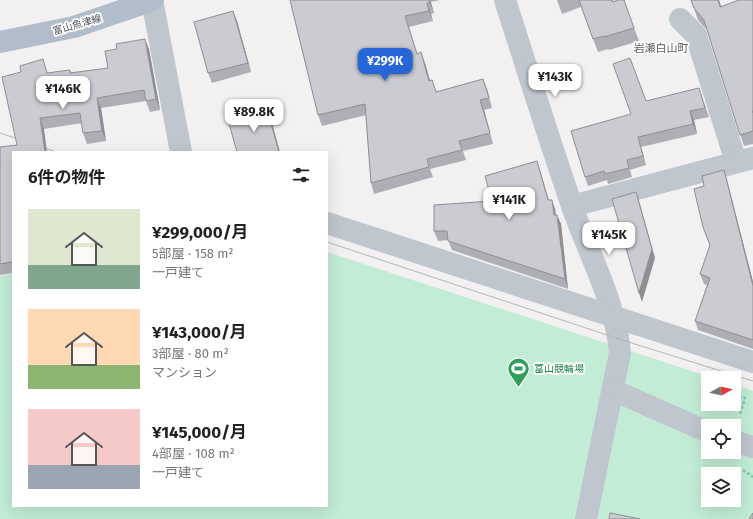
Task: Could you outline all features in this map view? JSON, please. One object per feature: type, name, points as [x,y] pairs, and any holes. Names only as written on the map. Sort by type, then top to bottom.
[{"type":"main road","name":"富山魚津線","points":[[0,42],[74,27],[152,0]]},
{"type":"street","points":[[152,0],[181,151]]},
{"type":"street","points":[[505,0],[572,206],[614,317],[620,353],[586,519]]},
{"type":"street","points":[[572,206],[744,160],[696,35],[680,19]]},
{"type":"street","points":[[328,223],[753,362]]},
{"type":"street","points":[[613,390],[701,429]]},
{"type":"street","points":[[741,443],[753,447]]},
{"type":"path","points":[[741,397],[745,398],[741,411]]},
{"type":"green space","name":"富山競輪場","points":[[328,252],[701,374],[701,411],[741,411],[741,387],[753,391],[753,519],[0,519],[0,276],[12,274],[12,507],[328,507]]},
{"type":"building","points":[[290,0],[429,0],[430,3],[427,3],[429,11],[405,16],[417,54],[421,52],[429,81],[432,80],[436,92],[483,79],[489,98],[480,100],[490,133],[459,141],[462,150],[427,159],[429,167],[371,183],[365,104],[318,115]]},
{"type":"building","points":[[579,0],[612,0],[613,2],[624,0],[634,28],[593,39]]},
{"type":"building","points":[[691,0],[718,0],[720,7],[739,0],[753,0],[753,131],[740,135],[704,20],[694,8]]},
{"type":"building","points":[[233,11],[248,63],[208,73],[194,22]]},
{"type":"building","points":[[145,39],[156,99],[146,101],[144,90],[97,98],[102,131],[83,133],[80,113],[40,118],[45,151],[12,151],[12,262],[0,264],[0,147],[17,145],[2,77],[21,72],[20,66],[43,59],[47,73],[70,70],[70,73],[108,68],[105,51],[117,49],[116,44]]},
{"type":"building","points":[[630,58],[646,101],[699,88],[705,108],[690,111],[693,124],[638,137],[643,156],[627,160],[629,168],[605,174],[604,171],[585,177],[571,131],[631,114],[613,64]]},
{"type":"building","points":[[267,109],[279,151],[237,151],[228,120]]},
{"type":"building","points":[[537,161],[548,200],[552,200],[554,215],[557,215],[565,279],[448,241],[447,231],[434,231],[434,205],[492,201],[485,176]]},
{"type":"building","points":[[724,170],[753,286],[753,340],[695,321],[710,278],[700,274],[710,245],[703,227],[694,189],[704,186],[702,176]]},
{"type":"building","points":[[636,192],[652,249],[639,293],[612,199]]},
{"type":"building","points":[[610,513],[640,519],[609,519]]},
{"type":"building","points":[[753,513],[753,519],[749,519]]},
{"type":"tram line","points":[[0,133],[53,151]]},
{"type":"tram line","points":[[328,242],[619,339],[753,381]]},
{"type":"place","name":"富山競輪場","points":[[518,388]]},
{"type":"district","name":"岩瀬白山町","points":[[661,48]]}]
